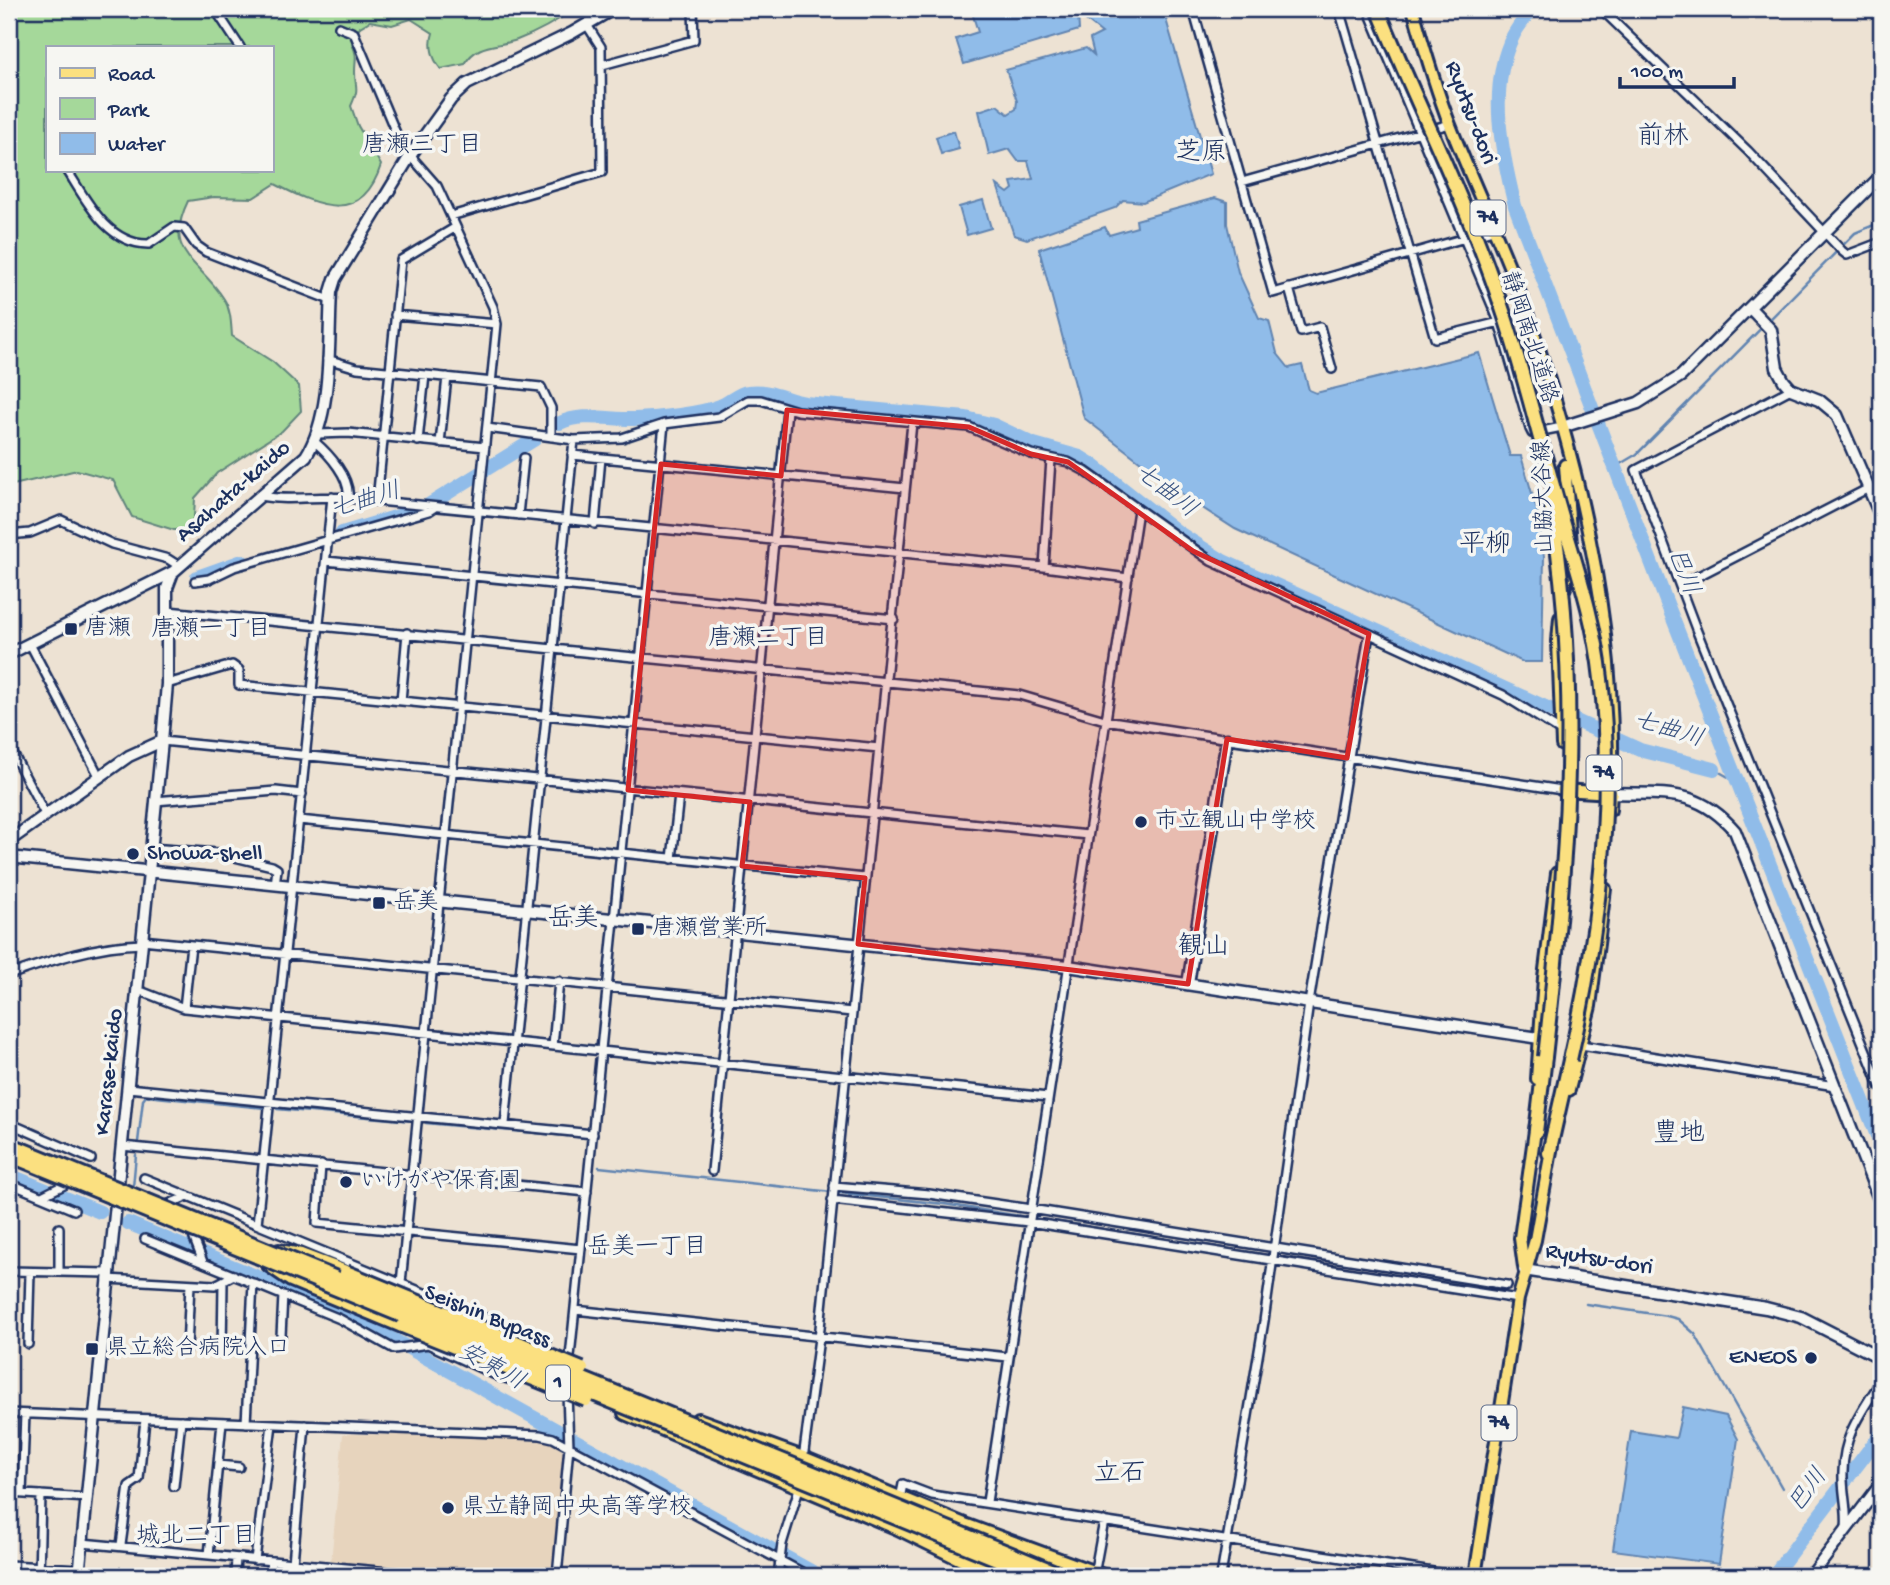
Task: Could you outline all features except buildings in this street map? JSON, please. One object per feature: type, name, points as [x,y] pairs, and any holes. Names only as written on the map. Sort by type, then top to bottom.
[{"type":"highway","name":"静岡南北道路","points":[[1373,9],[1489,282],[1516,362],[1551,490]]},
{"type":"highway","name":"74","points":[[1536,1132],[1564,886],[1570,741],[1561,582],[1551,490]]},
{"type":"highway","name":"74","points":[[1549,1153],[1583,999],[1598,890],[1604,729],[1601,681],[1590,609],[1551,490]]},
{"type":"highway","name":"1","points":[[13,1144],[191,1231],[898,1528],[996,1576]]},
{"type":"highway","name":"Seishin Bypass","points":[[13,1144],[1066,1576]]},
{"type":"highway","name":"1","points":[[9,1156],[70,1182],[167,1204],[271,1250],[568,1370],[803,1458],[1094,1575]]},
{"type":"highway","name":"Seishin Bypass","points":[[9,1156],[1038,1576]]},
{"type":"highway","name":"1","points":[[271,1250],[301,1255],[346,1272],[691,1417],[731,1439]]},
{"type":"highway","name":"1","points":[[264,1261],[291,1280],[569,1394],[670,1426]]},
{"type":"highway","name":"1","points":[[867,1507],[899,1525],[1016,1576]]},
{"type":"highway","name":"1","points":[[944,1526],[998,1541],[1094,1575]]},
{"type":"main road","name":"Ryutsu-dori","points":[[1413,9],[1450,124],[1528,315],[1562,427]]},
{"type":"main road","name":"山脇大谷線","points":[[1562,427],[1571,544],[1558,641],[1562,790]]},
{"type":"main road","name":"山脇大谷線","points":[[1562,427],[1604,626],[1612,723],[1612,793]]},
{"type":"main road","name":"74","points":[[1562,790],[1612,793],[1601,928],[1581,1045],[1549,1153],[1535,1240],[1524,1270],[1520,1238],[1536,1132],[1539,1038],[1552,926],[1562,790]]},
{"type":"main road","name":"Ryutsu-dori","points":[[1475,1576],[1524,1270]]},
{"type":"street","points":[[215,9],[239,46]]},
{"type":"street","name":"Asahata-kaido","points":[[9,654],[176,569],[306,456],[317,438],[327,359],[330,300],[335,279],[410,156],[451,99],[467,85],[587,25],[613,9]]},
{"type":"street","points":[[602,65],[694,40],[693,9]]},
{"type":"street","points":[[1193,9],[1273,293],[1493,230]]},
{"type":"street","points":[[1339,9],[1376,145],[1435,338],[1528,315]]},
{"type":"street","points":[[1373,9],[1499,322],[1532,433],[1611,414],[1659,393],[1681,376],[1881,176]]},
{"type":"street","points":[[1601,9],[1748,151],[1842,251],[1847,255],[1881,242]]},
{"type":"street","points":[[451,216],[602,172],[601,47],[587,25]]},
{"type":"street","points":[[339,27],[354,33],[372,70],[392,127],[410,156],[431,177],[496,314],[497,324],[401,1283]]},
{"type":"street","points":[[1242,182],[1450,124]]},
{"type":"street","points":[[68,172],[91,209],[126,241],[149,244],[174,227],[184,228],[196,245],[206,253],[330,300]]},
{"type":"street","points":[[377,501],[401,260],[456,227]]},
{"type":"street","points":[[1289,288],[1301,332],[1320,327],[1332,369]]},
{"type":"street","points":[[1750,308],[1771,330],[1780,375],[1791,389],[1819,400],[1837,415],[1881,517]]},
{"type":"street","points":[[395,315],[497,324]]},
{"type":"street","points":[[327,359],[357,368],[541,387],[551,408],[551,437]]},
{"type":"street","points":[[418,441],[425,375]]},
{"type":"street","points":[[440,443],[447,377]]},
{"type":"street","points":[[1791,389],[1636,470],[1881,1088]]},
{"type":"street","points":[[488,428],[574,440],[622,438],[664,424],[719,417],[748,400],[772,402],[787,410],[969,427],[1051,460],[1068,462],[1211,561],[1503,695],[1562,729]]},
{"type":"street","points":[[712,1171],[787,410]]},
{"type":"street","points":[[778,1576],[782,1544],[800,1488],[819,1338],[912,423]]},
{"type":"street","points":[[557,1576],[569,1447],[568,1370],[649,593],[664,424]]},
{"type":"street","points":[[317,438],[383,438],[485,447]]},
{"type":"street","points":[[317,438],[348,484],[348,498]]},
{"type":"street","points":[[505,1124],[574,440]]},
{"type":"street","points":[[572,455],[905,488]]},
{"type":"street","points":[[518,515],[524,458]]},
{"type":"street","points":[[595,524],[601,458]]},
{"type":"street","points":[[1044,567],[1051,460]]},
{"type":"street","points":[[1681,585],[1869,488]]},
{"type":"street","points":[[260,496],[302,501],[348,498],[1044,567],[1128,578]]},
{"type":"street","points":[[257,1224],[332,497]]},
{"type":"street","points":[[195,581],[209,579],[233,567],[327,542],[435,507]]},
{"type":"street","points":[[987,1502],[1138,510]]},
{"type":"street","points":[[9,534],[30,533],[61,520],[113,544],[169,559],[176,569]]},
{"type":"street","points":[[326,561],[894,619]]},
{"type":"street","name":"Karase-kaido","points":[[79,1573],[162,741],[167,684],[167,587],[176,569]]},
{"type":"street","points":[[168,611],[1018,695],[1105,720],[1562,790]]},
{"type":"street","points":[[401,701],[407,633]]},
{"type":"street","points":[[1221,1576],[1275,1247],[1347,758],[1369,634]]},
{"type":"street","points":[[30,644],[99,776]]},
{"type":"street","points":[[167,684],[232,666],[239,670],[239,684],[879,748]]},
{"type":"street","points":[[1188,984],[1227,739]]},
{"type":"street","points":[[9,841],[129,756],[162,741],[1088,835]]},
{"type":"street","points":[[9,746],[45,814]]},
{"type":"street","points":[[155,801],[276,791],[302,794]]},
{"type":"street","points":[[1612,793],[1683,796],[1701,801],[1718,812],[1735,831],[1881,1204]]},
{"type":"street","points":[[673,859],[679,795]]},
{"type":"street","points":[[299,820],[865,878]]},
{"type":"street","points":[[150,848],[218,853],[272,866],[277,869],[275,885]]},
{"type":"street","points":[[9,857],[439,904],[736,930],[1068,966],[1539,1038]]},
{"type":"street","points":[[9,975],[51,960],[111,945],[142,942],[433,967],[852,1012]]},
{"type":"street","points":[[184,1008],[191,945]]},
{"type":"street","points":[[553,1046],[559,981]]},
{"type":"street","points":[[138,990],[184,1008],[1048,1097]]},
{"type":"street","points":[[1581,1045],[1835,1086]]},
{"type":"street","points":[[128,1088],[593,1134]]},
{"type":"street","points":[[9,1124],[91,1159]]},
{"type":"street","points":[[13,1144],[26,1131]]},
{"type":"street","points":[[122,1146],[587,1192]]},
{"type":"street","points":[[321,1165],[317,1223],[581,1249]]},
{"type":"street","points":[[144,1178],[546,1343]]},
{"type":"street","points":[[43,1196],[70,1182]]},
{"type":"street","points":[[9,1183],[74,1210]]},
{"type":"street","points":[[834,1186],[929,1194],[1031,1209],[1507,1285]]},
{"type":"street","points":[[167,1204],[170,1189]]},
{"type":"street","points":[[167,1204],[188,1196]]},
{"type":"street","points":[[832,1200],[1029,1222],[1518,1299]]},
{"type":"street","points":[[59,1228],[59,1272]]},
{"type":"street","points":[[191,1231],[203,1262]]},
{"type":"street","points":[[145,1239],[340,1319],[394,1349],[428,1344],[508,1379],[527,1370]]},
{"type":"street","name":"Ryutsu-dori","points":[[1524,1270],[1766,1308],[1801,1317],[1881,1358]]},
{"type":"street","points":[[9,1271],[59,1272],[215,1285],[234,1275]]},
{"type":"street","points":[[28,1344],[30,1272]]},
{"type":"street","points":[[222,1351],[223,1282]]},
{"type":"street","points":[[246,1423],[253,1283]]},
{"type":"street","points":[[187,1348],[190,1284]]},
{"type":"street","points":[[281,1336],[283,1295]]},
{"type":"street","points":[[575,1310],[1008,1357]]},
{"type":"street","points":[[506,1327],[506,1345]]},
{"type":"street","points":[[1846,1531],[1843,1458],[1855,1421],[1881,1381]]},
{"type":"street","points":[[9,1413],[540,1435],[553,1438],[809,1576]]},
{"type":"street","points":[[22,1494],[25,1414]]},
{"type":"street","points":[[121,1545],[129,1486],[139,1479],[145,1419]]},
{"type":"street","points":[[174,1486],[181,1420]]},
{"type":"street","points":[[209,1555],[222,1422]]},
{"type":"street","points":[[255,1560],[272,1424]]},
{"type":"street","points":[[293,1563],[305,1425]]},
{"type":"street","points":[[218,1465],[239,1467]]},
{"type":"street","points":[[900,1499],[903,1484],[932,1495],[1459,1576]]},
{"type":"street","points":[[1811,1576],[1881,1484]]},
{"type":"street","points":[[9,1493],[88,1498]]},
{"type":"street","points":[[39,1576],[41,1495]]},
{"type":"street","points":[[1094,1575],[1104,1521]]},
{"type":"street","points":[[82,1543],[431,1576]]},
{"type":"street","points":[[234,1576],[236,1558]]},
{"type":"street","points":[[269,1576],[271,1561]]},
{"type":"street","points":[[9,1565],[39,1566],[79,1573]]},
{"type":"street","points":[[320,1576],[321,1566]]},
{"type":"highlighted area","points":[[787,410],[969,427],[1031,454],[1068,462],[1193,551],[1369,634],[1347,758],[1227,739],[1188,984],[858,944],[865,878],[742,866],[750,802],[628,790],[661,464],[781,476]]},
{"type":"shaded area","name":"県立静岡中央高等学校","points":[[343,1434],[482,1436],[551,1442],[559,1447],[565,1455],[553,1576],[477,1576],[331,1562]]},
{"type":"green space","points":[[9,9],[574,9],[525,37],[481,49],[465,64],[441,69],[432,52],[433,33],[411,19],[392,25],[370,21],[360,27],[352,44],[356,55],[356,88],[351,106],[358,126],[381,165],[373,184],[363,197],[337,206],[323,204],[275,184],[253,198],[214,197],[188,201],[181,219],[181,245],[224,299],[229,312],[232,336],[273,362],[299,386],[301,411],[282,431],[217,473],[195,498],[194,517],[187,530],[174,530],[132,517],[113,480],[77,470],[9,486]]},
{"type":"water","points":[[971,9],[1163,9],[1211,174],[1143,202],[1123,200],[1115,208],[1027,239],[1014,235],[997,185],[1008,193],[1013,189],[1011,182],[1033,179],[1028,161],[1018,161],[1009,149],[989,155],[979,111],[997,105],[1008,114],[1016,109],[1017,101],[1006,70],[1086,48],[1094,55],[1090,39],[1102,33],[1078,14],[1079,30],[964,64],[956,39],[978,32]]},
{"type":"water","points":[[954,131],[959,149],[941,154],[936,137]]},
{"type":"water","points":[[1215,198],[1227,202],[1227,224],[1238,272],[1259,318],[1269,321],[1277,353],[1289,368],[1302,365],[1309,390],[1316,393],[1479,353],[1510,456],[1521,456],[1539,517],[1544,557],[1542,662],[1523,662],[1235,529],[1190,500],[1084,418],[1039,249],[1105,227],[1109,235],[1137,227],[1136,220]]},
{"type":"water","points":[[983,200],[991,228],[967,235],[959,207]]},
{"type":"water","points":[[1683,1407],[1726,1416],[1738,1439],[1719,1564],[1613,1550],[1631,1431],[1676,1438]]},
{"type":"waterway","name":"巴川","points":[[1532,9],[1513,36],[1505,56],[1499,99],[1502,143],[1515,206],[1666,601],[1881,1146]]},
{"type":"waterway","points":[[1615,467],[1637,454],[1855,233],[1881,222]]},
{"type":"waterway","name":"七曲川","points":[[560,423],[587,417],[666,417],[711,409],[741,394],[756,391],[798,402],[966,418],[994,425],[1034,444],[1080,457],[1179,533],[1223,561],[1640,750],[1714,769]]},
{"type":"waterway","name":"七曲川","points":[[342,533],[422,509],[535,439]]},
{"type":"waterway","name":"七曲川","points":[[197,577],[242,561]]},
{"type":"waterway","points":[[1714,769],[1732,779],[1741,790]]},
{"type":"waterway","points":[[138,1142],[143,1100],[146,1096],[265,1108]]},
{"type":"waterway","points":[[277,1109],[413,1121]]},
{"type":"waterway","points":[[426,1123],[588,1138],[585,1165]]},
{"type":"waterway","points":[[133,1187],[136,1155]]},
{"type":"waterway","points":[[599,1167],[944,1204],[1501,1292]]},
{"type":"waterway","name":"安東川","points":[[9,1175],[100,1212]]},
{"type":"waterway","name":"安東川","points":[[128,1223],[349,1315],[820,1576]]},
{"type":"waterway","points":[[1586,1304],[1678,1319],[1695,1334],[1782,1488]]},
{"type":"waterway","name":"巴川","points":[[1773,1576],[1881,1434]]},
{"type":"waterway","points":[[25,1490],[77,1493]]},
{"type":"place","name":"唐瀬","points":[[71,629]]},
{"type":"place","name":"市立観山中学校","points":[[1141,822]]},
{"type":"place","name":"Showa-shell","points":[[133,854]]},
{"type":"place","name":"岳美","points":[[379,903]]},
{"type":"place","name":"唐瀬営業所","points":[[638,929]]},
{"type":"place","name":"いけがや保育園","points":[[346,1182]]},
{"type":"place","name":"県立総合病院入口","points":[[92,1349]]},
{"type":"place","name":"ENEOS","points":[[1811,1358]]},
{"type":"place","name":"県立静岡中央高等学校","points":[[448,1508]]},
{"type":"district","name":"前林","points":[[1663,138]]},
{"type":"district","name":"唐瀬三丁目","points":[[422,146]]},
{"type":"district","name":"芝原","points":[[1201,154]]},
{"type":"district","name":"平柳","points":[[1485,546]]},
{"type":"district","name":"唐瀬一丁目","points":[[211,630]]},
{"type":"district","name":"唐瀬二丁目","points":[[768,639]]},
{"type":"district","name":"岳美","points":[[573,920]]},
{"type":"district","name":"観山","points":[[1204,948]]},
{"type":"district","name":"豊地","points":[[1679,1135]]},
{"type":"district","name":"岳美一丁目","points":[[647,1248]]},
{"type":"district","name":"立石","points":[[1120,1475]]},
{"type":"district","name":"城北二丁目","points":[[196,1537]]}]
